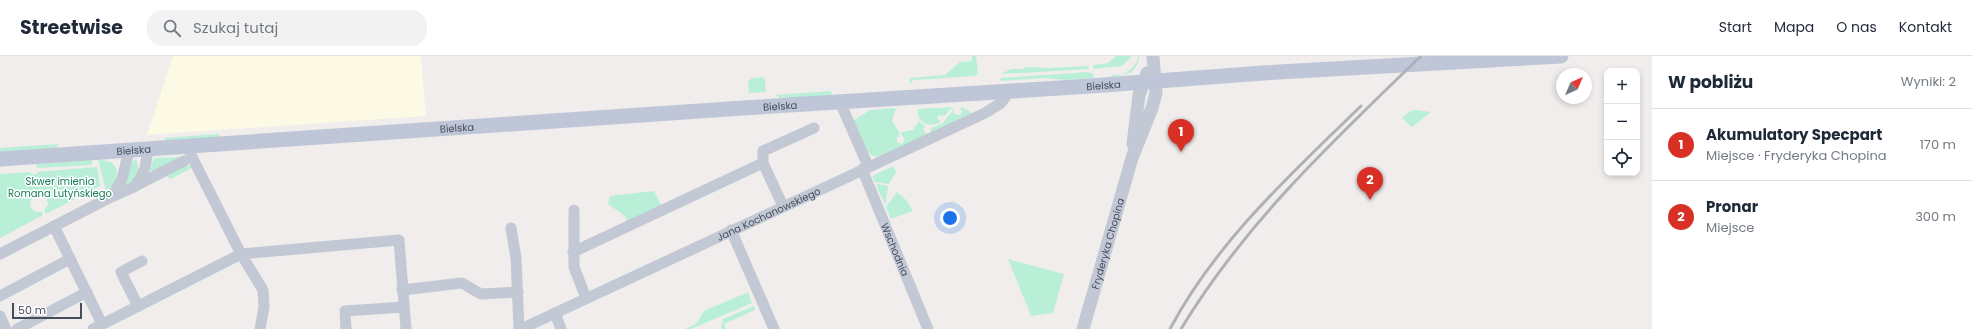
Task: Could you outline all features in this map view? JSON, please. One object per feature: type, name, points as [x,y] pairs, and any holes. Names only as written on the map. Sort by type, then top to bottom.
[{"type":"main road","name":"Bielska","points":[[0,159],[148,150],[185,154],[840,102],[1150,82],[1263,73],[1561,56]]},
{"type":"street","name":"Fryderyka Chopina","points":[[1083,329],[1132,158],[1152,108],[1156,93],[1150,82],[1153,56]]},
{"type":"street","name":"Jana Kochanowskiego","points":[[520,329],[985,113],[1001,103],[1010,91]]},
{"type":"street","points":[[985,113],[988,106],[986,92]]},
{"type":"street","name":"Wschodnia","points":[[840,102],[928,329]]},
{"type":"street","points":[[783,206],[763,164],[763,151],[814,128]]},
{"type":"street","points":[[135,186],[145,168],[148,150]]},
{"type":"street","points":[[112,196],[122,179],[129,151]]},
{"type":"street","points":[[0,254],[112,196],[125,192],[185,154],[263,290],[264,307],[260,329]]},
{"type":"street","points":[[573,252],[763,164]]},
{"type":"street","points":[[574,210],[573,252],[577,277],[586,298]]},
{"type":"street","points":[[54,226],[87,292],[98,327],[241,254],[399,240],[406,329]]},
{"type":"street","points":[[511,228],[516,258],[520,329]]},
{"type":"street","points":[[731,230],[774,329]]},
{"type":"street","points":[[0,296],[70,260]]},
{"type":"street","points":[[138,306],[121,272],[142,261]]},
{"type":"street","points":[[402,290],[462,283],[481,294],[518,292]]},
{"type":"street","points":[[16,329],[87,292]]},
{"type":"street","points":[[346,329],[345,311],[404,307]]},
{"type":"street","points":[[555,313],[561,329]]},
{"type":"street","points":[[0,316],[6,329]]},
{"type":"shaded area","points":[[173,56],[421,56],[426,116],[147,135]]},
{"type":"green space","points":[[972,56],[976,56],[978,74],[975,76],[913,80],[912,83],[910,83],[910,78],[945,75],[960,62],[972,61]]},
{"type":"green space","points":[[1116,56],[1131,56],[1122,66],[1093,69],[1093,65],[1108,63]]},
{"type":"green space","points":[[1138,56],[1136,67],[1129,73],[1109,77],[1127,73],[1132,69]]},
{"type":"green space","points":[[1088,66],[1089,69],[1001,74],[1011,69],[1023,69],[1025,67],[1047,68]]},
{"type":"green space","points":[[1088,72],[1093,74],[1094,78],[1067,80],[1043,78],[1001,81],[1000,78]]},
{"type":"green space","points":[[763,77],[765,80],[766,92],[749,93],[748,82],[752,78]]},
{"type":"green space","points":[[831,91],[832,96],[782,99],[775,95]]},
{"type":"green space","points":[[955,107],[949,110],[945,116],[939,115],[937,119],[941,122],[932,125],[921,121],[918,114],[918,109]]},
{"type":"green space","points":[[960,107],[968,110],[971,114],[880,157],[874,156],[866,149],[853,121],[870,110],[896,108],[892,121],[900,133],[897,142],[902,144],[905,139],[901,135],[902,132],[913,130],[919,121],[925,126],[923,128],[925,133],[930,133],[931,128],[942,124],[954,109],[954,114],[960,115],[962,112]]},
{"type":"green space","points":[[1415,110],[1431,112],[1412,127],[1402,118],[1409,112]]},
{"type":"green space","points":[[219,134],[219,138],[167,141],[164,138]]},
{"type":"green space","points":[[59,144],[55,149],[0,152],[0,148]]},
{"type":"green space","points":[[180,157],[152,172],[150,170],[154,158]]},
{"type":"green space","points":[[98,159],[111,162],[117,173],[113,185],[106,191]]},
{"type":"green space","points":[[136,159],[138,163],[138,172],[131,182],[124,186],[130,164]]},
{"type":"green space","points":[[92,160],[92,165],[37,168],[36,164]]},
{"type":"green space","points":[[187,165],[193,167],[171,179],[166,176]]},
{"type":"green space","points":[[893,166],[896,172],[889,184],[875,182],[872,176]]},
{"type":"green space","name":"Skwer imienia Romana Lutyńskiego","points":[[97,167],[100,186],[46,214],[44,210],[48,205],[47,199],[41,195],[36,195],[31,200],[30,206],[34,211],[42,212],[43,215],[0,238],[0,174],[31,172],[31,174],[37,174],[37,172]]},
{"type":"green space","points":[[879,184],[888,186],[885,204],[876,185]]},
{"type":"green space","points":[[654,191],[662,207],[627,222],[625,216],[608,204],[610,196]]},
{"type":"green space","points":[[897,192],[906,200],[913,211],[891,219],[886,207]]},
{"type":"green space","points":[[1008,259],[1064,274],[1053,313],[1031,316]]},
{"type":"green space","points":[[748,292],[752,303],[691,329],[685,329],[696,324],[704,311]]},
{"type":"green space","points":[[754,306],[755,310],[724,324],[726,329],[721,329],[723,319]]},
{"type":"railway","points":[[1181,329],[1206,290],[1262,218],[1323,152],[1421,56]]},
{"type":"railway","points":[[1170,329],[1209,267],[1232,238],[1256,210],[1361,106]]},
{"type":"place","name":"Akumulatory Specpart","points":[[1181,152]]},
{"type":"place","name":"Pronar","points":[[1370,200]]}]
